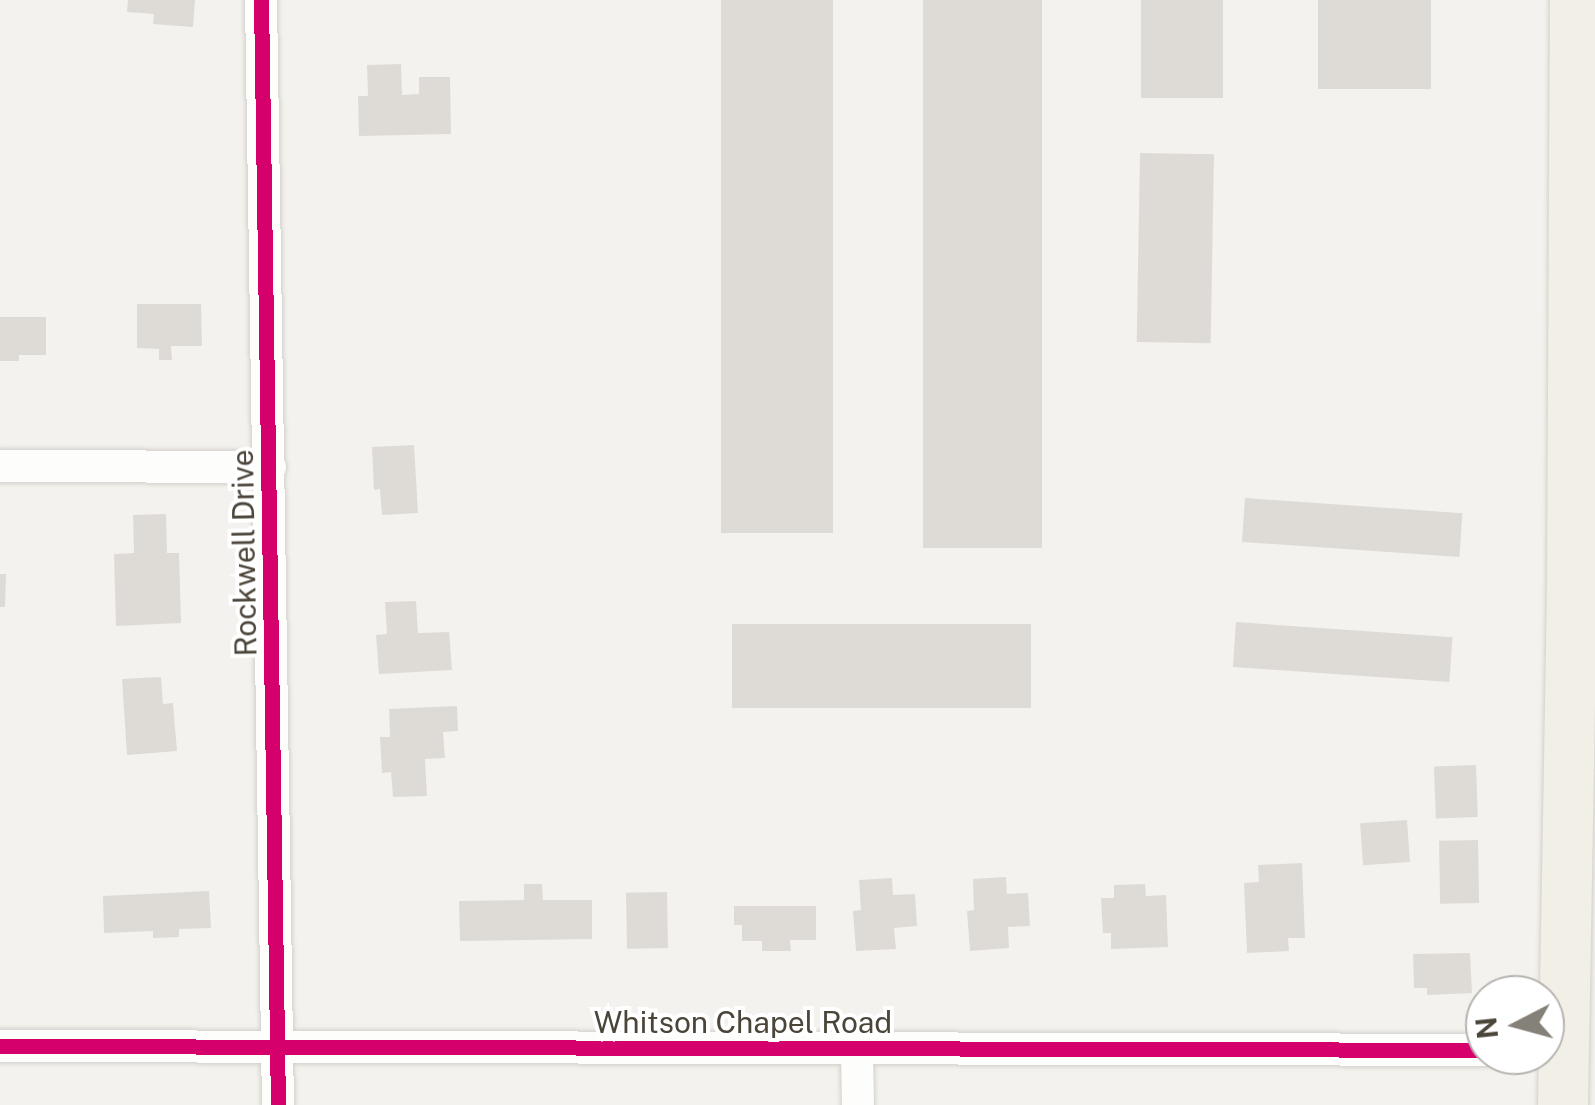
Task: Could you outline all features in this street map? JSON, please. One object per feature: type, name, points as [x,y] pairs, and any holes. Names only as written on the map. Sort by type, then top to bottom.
[{"type":"main road","points":[[1557,975],[1572,588],[1575,0]]},
{"type":"main road","points":[[1558,1075],[1563,1105]]},
{"type":"street","name":"Rockwell Drive","points":[[261,0],[278,1105]]},
{"type":"street","points":[[0,466],[270,467]]},
{"type":"street","name":"Whitson Chapel Road","points":[[0,1046],[1465,1050]]},
{"type":"street","points":[[857,1050],[858,1105]]},
{"type":"building","points":[[128,0],[195,0],[193,27],[153,24],[154,14],[127,12]]},
{"type":"building","points":[[721,0],[833,0],[833,533],[721,533]]},
{"type":"building","points":[[923,0],[1042,0],[1042,548],[923,548]]},
{"type":"building","points":[[1141,0],[1223,0],[1223,98],[1141,98]]},
{"type":"building","points":[[1318,0],[1431,0],[1431,89],[1318,89]]},
{"type":"building","points":[[401,64],[402,95],[419,94],[419,77],[450,77],[451,134],[359,136],[358,96],[368,96],[367,65]]},
{"type":"building","points":[[1140,153],[1214,154],[1211,343],[1137,342]]},
{"type":"building","points":[[137,304],[201,304],[202,346],[171,346],[172,360],[159,360],[159,349],[137,348]]},
{"type":"building","points":[[0,317],[46,317],[46,355],[19,355],[19,361],[0,361]]},
{"type":"building","points":[[414,445],[418,513],[382,515],[380,489],[374,490],[372,447]]},
{"type":"building","points":[[1245,498],[1462,513],[1459,557],[1242,542]]},
{"type":"building","points":[[166,514],[167,553],[179,553],[181,623],[116,626],[114,554],[134,553],[133,515]]},
{"type":"building","points":[[0,574],[6,574],[5,607],[0,607]]},
{"type":"building","points":[[416,601],[418,633],[449,632],[452,670],[379,674],[376,635],[387,634],[385,602]]},
{"type":"building","points":[[1236,622],[1452,637],[1449,682],[1233,667]]},
{"type":"building","points":[[732,624],[1031,624],[1031,708],[732,708]]},
{"type":"building","points":[[161,677],[163,704],[173,703],[177,751],[127,755],[122,679]]},
{"type":"building","points":[[457,706],[458,731],[443,732],[445,758],[425,759],[427,796],[393,797],[391,772],[382,773],[380,737],[390,737],[389,709]]},
{"type":"building","points":[[1476,765],[1478,817],[1436,818],[1434,766]]},
{"type":"building","points":[[1407,820],[1410,862],[1363,865],[1360,823]]},
{"type":"building","points":[[1478,840],[1479,903],[1440,904],[1439,841]]},
{"type":"building","points":[[1302,863],[1305,938],[1288,938],[1289,951],[1247,953],[1244,883],[1259,882],[1258,865]]},
{"type":"building","points":[[1006,877],[1007,894],[1028,893],[1030,926],[1008,927],[1009,948],[970,951],[967,911],[974,910],[973,879]]},
{"type":"building","points":[[892,878],[893,895],[915,894],[917,926],[894,928],[896,949],[856,951],[853,911],[861,910],[859,880]]},
{"type":"building","points":[[524,884],[542,884],[543,900],[592,900],[592,939],[460,941],[459,901],[524,900]]},
{"type":"building","points":[[1145,884],[1146,896],[1166,895],[1168,947],[1111,949],[1111,933],[1103,933],[1101,898],[1114,898],[1114,885]]},
{"type":"building","points":[[209,891],[211,928],[179,929],[179,937],[153,938],[153,931],[104,933],[103,896]]},
{"type":"building","points":[[667,892],[668,948],[627,949],[626,893]]},
{"type":"building","points":[[734,906],[816,906],[816,940],[790,940],[791,951],[762,951],[762,941],[742,941],[742,925],[734,925]]},
{"type":"building","points":[[1470,953],[1471,975],[1465,975],[1465,993],[1427,995],[1427,988],[1414,988],[1413,954]]},
{"type":"cycle path","points":[[261,0],[278,1105]]},
{"type":"cycle path","points":[[0,1046],[1465,1050]]}]
